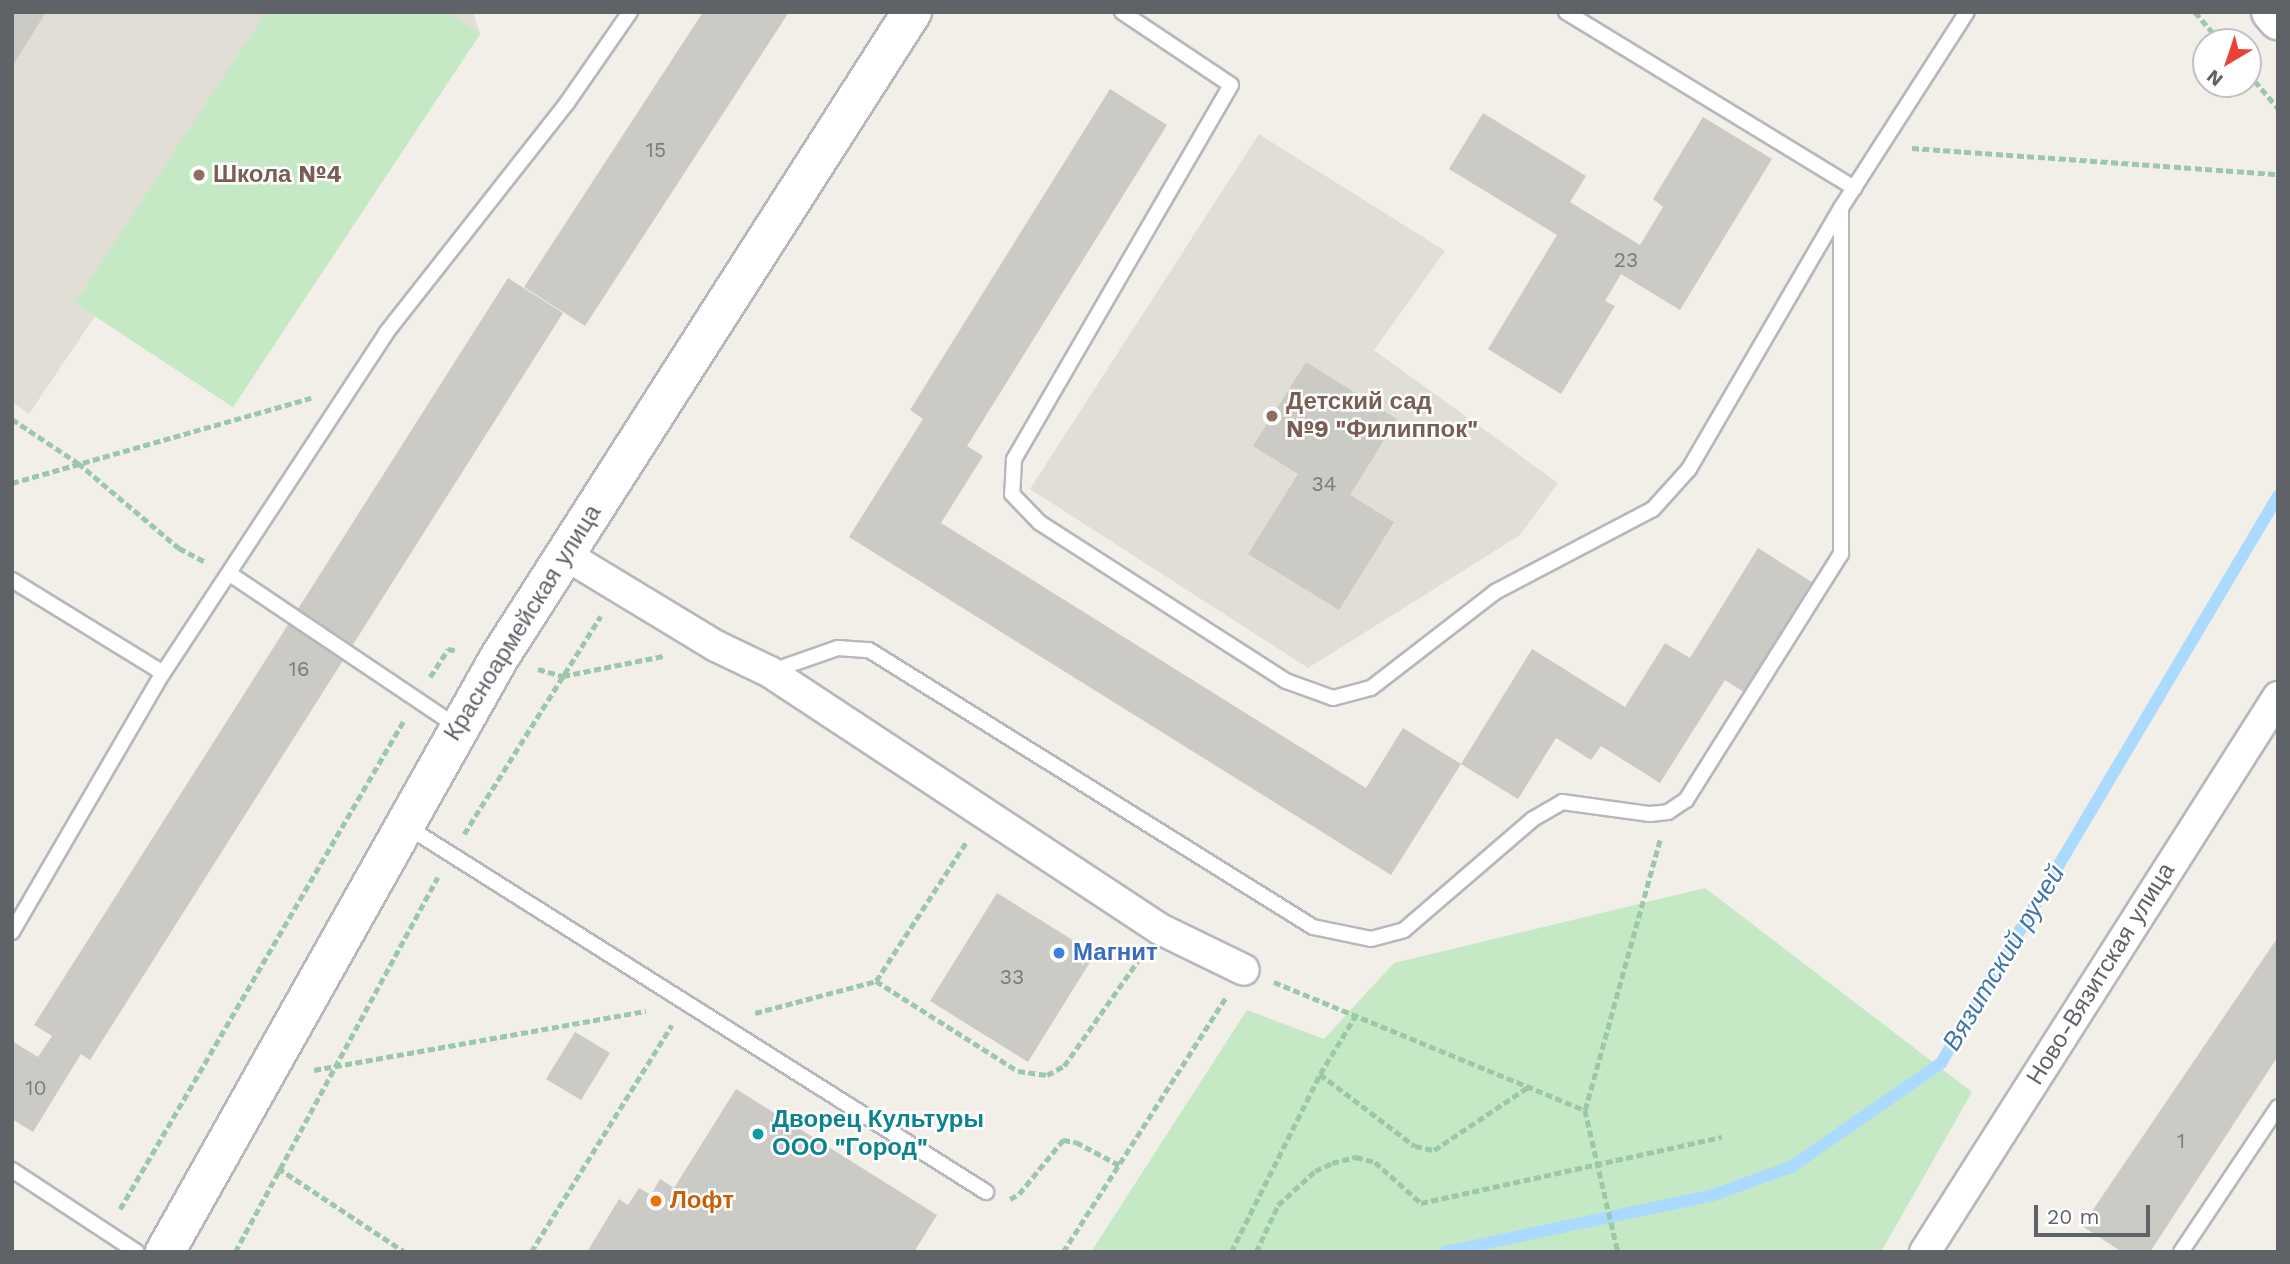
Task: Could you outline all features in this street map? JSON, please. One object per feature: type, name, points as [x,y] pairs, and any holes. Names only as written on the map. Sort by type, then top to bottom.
[{"type":"street","name":"Красноармейская улица","points":[[165,1252],[402,823],[458,727],[564,554],[912,12]]},
{"type":"street","points":[[2272,12],[2278,20]]},
{"type":"street","points":[[564,554],[769,672],[1160,929],[1244,970]]},
{"type":"street","name":"Ново-Вязитская улица","points":[[1925,1252],[2278,697]]},
{"type":"lane","points":[[12,932],[163,673],[230,575],[386,333],[567,103],[630,12]]},
{"type":"lane","points":[[1122,12],[1231,85],[1014,460],[1012,494],[1040,523],[1274,673],[1333,698],[1371,688],[1495,592],[1653,509],[1689,469],[1854,188],[1967,12]]},
{"type":"lane","points":[[1566,12],[1854,188]]},
{"type":"lane","points":[[769,672],[838,648],[869,650],[1314,927],[1371,939],[1404,930],[1533,819],[1562,802],[1585,802],[1650,814],[1668,812],[1686,800],[1841,554],[1842,208]]},
{"type":"lane","points":[[230,575],[458,727]]},
{"type":"lane","points":[[12,580],[163,673]]},
{"type":"lane","points":[[402,823],[986,1192]]},
{"type":"lane","points":[[2181,1252],[2278,1107]]},
{"type":"lane","points":[[12,1170],[137,1252]]},
{"type":"path","points":[[2195,12],[2209,28]]},
{"type":"path","points":[[2262,89],[2278,108]]},
{"type":"path","points":[[1881,146],[2278,174]]},
{"type":"path","points":[[12,483],[351,387]]},
{"type":"path","points":[[12,419],[78,463],[179,548],[230,575]]},
{"type":"path","points":[[235,1252],[332,1066],[451,855],[620,588]]},
{"type":"path","points":[[1618,1252],[1585,1110],[1668,812]]},
{"type":"path","points":[[720,1022],[876,981],[985,813]]},
{"type":"path","points":[[876,981],[1018,1071],[1047,1075],[1064,1066],[1160,929]]},
{"type":"path","points":[[1063,1252],[1244,970],[1585,1110]]},
{"type":"path","points":[[261,1078],[685,1004]]},
{"type":"path","points":[[531,1252],[685,1004]]},
{"type":"path","points":[[1231,1252],[1320,1074],[1356,1015]]},
{"type":"path","points":[[1320,1074],[1415,1146],[1434,1150],[1528,1087]]},
{"type":"path","points":[[1256,1252],[1278,1205],[1315,1171],[1356,1157],[1375,1162],[1410,1196],[1428,1203],[1722,1137]]},
{"type":"path","points":[[986,1192],[1008,1200],[1019,1195],[1063,1140],[1076,1142],[1119,1166]]},
{"type":"path","points":[[278,1168],[405,1252]]},
{"type":"shaded area","name":"Школа №4","points":[[12,12],[473,12],[480,34],[233,407],[95,316],[29,414],[12,402]]},
{"type":"shaded area","name":"Детский сад №9 \"Филиппок\"","points":[[1259,134],[1445,251],[1374,350],[1558,483],[1520,535],[1308,668],[1030,489]]},
{"type":"green space","points":[[266,12],[448,12],[480,34],[233,407],[75,303]]},
{"type":"green space","points":[[1705,888],[1972,1092],[1881,1252],[1091,1252],[1247,1010],[1324,1039],[1394,963]]},
{"type":"building","points":[[12,12],[46,12],[12,67]]},
{"type":"building","points":[[703,12],[789,12],[585,326],[524,287]]},
{"type":"building","points":[[1110,89],[1167,125],[967,446],[983,456],[941,523],[1366,788],[1403,728],[1461,764],[1391,875],[849,537],[923,419],[910,410]]},
{"type":"building","points":[[1483,113],[1586,176],[1570,202],[1640,245],[1663,207],[1653,199],[1703,117],[1772,159],[1680,310],[1621,274],[1605,301],[1615,306],[1561,394],[1488,349],[1557,235],[1449,169]]},
{"type":"building","points":[[508,278],[563,313],[90,1060],[81,1054],[33,1132],[12,1119],[12,1041],[38,1057],[52,1036],[34,1025]]},
{"type":"building","points":[[1306,362],[1397,419],[1350,495],[1394,522],[1339,610],[1248,554],[1298,474],[1253,446]]},
{"type":"building","points":[[1758,548],[1815,584],[1747,694],[1725,680],[1660,783],[1601,746],[1591,760],[1556,738],[1518,799],[1461,764],[1532,649],[1625,707],[1665,643],[1690,658]]},
{"type":"building","points":[[997,893],[1095,954],[1028,1062],[930,1001]]},
{"type":"building","points":[[2278,937],[2278,1056],[2150,1252],[2122,1252],[2082,1226]]},
{"type":"building","points":[[575,1032],[610,1053],[581,1100],[546,1079]]},
{"type":"building","name":"Дворец Культуры ООО \"Город\"","points":[[736,1089],[937,1215],[914,1252],[587,1252],[619,1199],[628,1205],[639,1188],[651,1195],[660,1179],[674,1188]]},
{"type":"waterway","name":"Вязитский ручей","points":[[1445,1252],[1713,1195],[1791,1167],[1941,1063],[2278,496]]},
{"type":"place","name":"Школа №4","points":[[199,175]]},
{"type":"place","name":"Детский сад №9 \"Филиппок\"","points":[[1272,416]]},
{"type":"place","name":"Магнит","points":[[1059,953]]},
{"type":"place","name":"Дворец Культуры ООО \"Город\"","points":[[758,1134]]},
{"type":"place","name":"Лофт","points":[[656,1201]]}]
